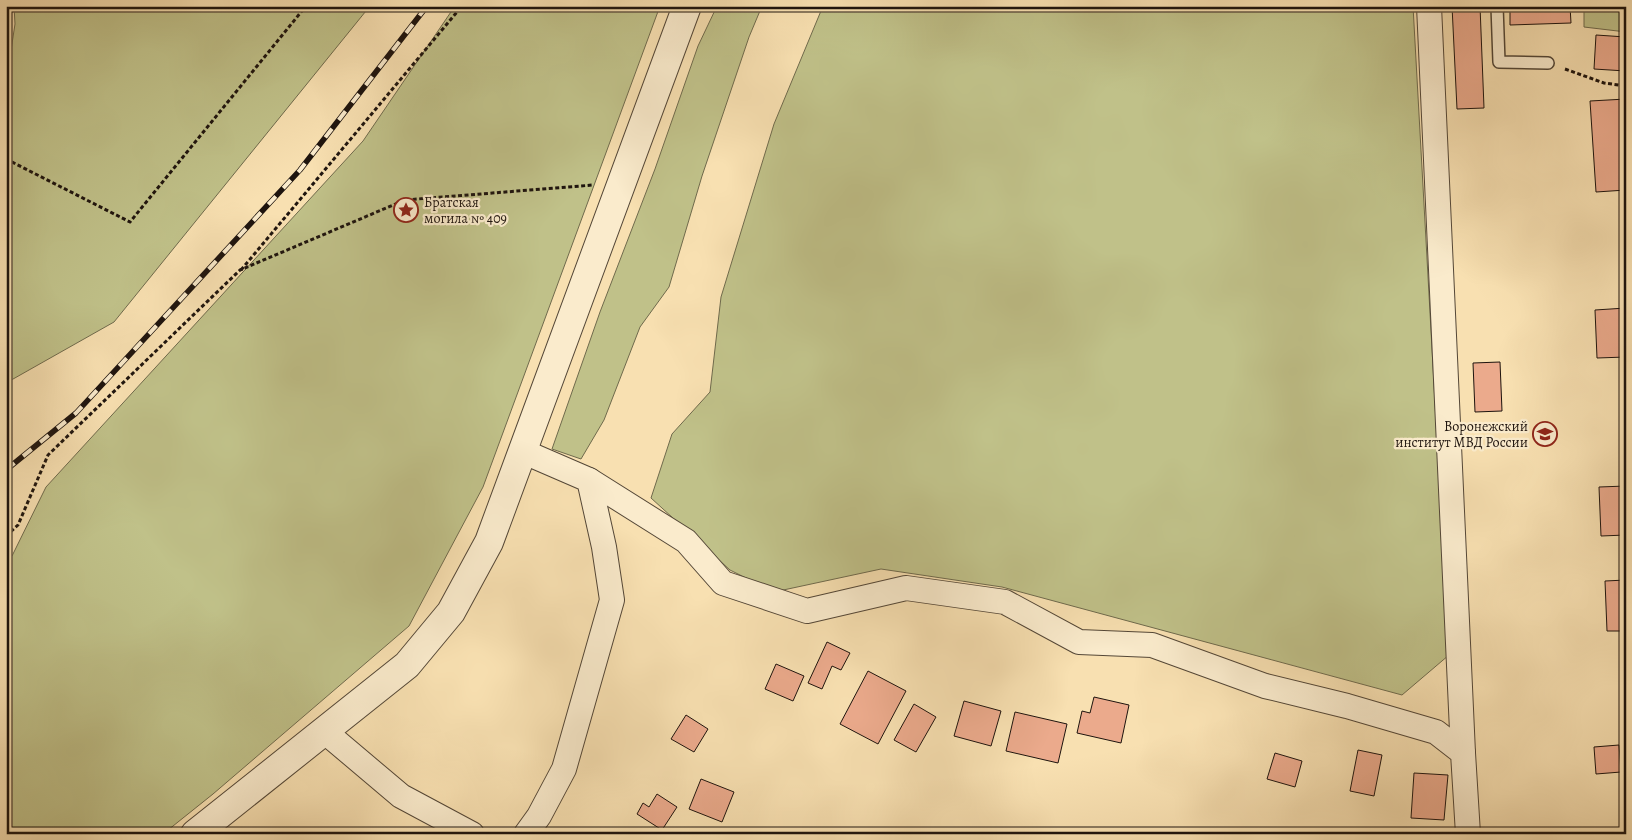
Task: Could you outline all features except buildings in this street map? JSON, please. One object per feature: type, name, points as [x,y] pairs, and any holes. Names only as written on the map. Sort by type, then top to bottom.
[{"type":"street","points":[[194,834],[407,665],[451,612],[489,542],[687,6]]},
{"type":"street","points":[[1429,6],[1468,834]]},
{"type":"street","points":[[522,450],[589,480],[686,541],[723,582],[807,611],[906,588],[1005,602],[1079,642],[1152,645],[1265,686],[1347,706],[1436,732],[1463,753]]},
{"type":"street","points":[[526,834],[539,816],[564,770],[612,600],[604,547],[589,480]]},
{"type":"street","points":[[324,731],[401,796],[472,834]]},
{"type":"lane","points":[[1497,6],[1499,62],[1548,63]]},
{"type":"path","points":[[6,159],[130,222],[306,6]]},
{"type":"path","points":[[6,536],[18,525],[48,455],[240,270],[462,6]]},
{"type":"path","points":[[1548,63],[1604,83],[1626,86]]},
{"type":"path","points":[[240,270],[405,200],[621,183]]},
{"type":"green space","points":[[14,6],[370,6],[114,322],[6,383],[6,83],[15,24]]},
{"type":"green space","points":[[455,6],[660,6],[483,487],[409,626],[213,794],[163,834],[6,834],[6,559],[12,556],[46,487],[363,141]]},
{"type":"green space","points":[[717,6],[762,6],[749,37],[702,176],[669,287],[640,327],[604,420],[581,459],[552,449],[600,312],[655,169],[698,46]]},
{"type":"green space","points":[[823,6],[1413,6],[1449,655],[1402,695],[1002,587],[881,569],[774,592],[730,570],[651,498],[672,434],[710,392],[721,297],[774,124]]},
{"type":"green space","points":[[1584,6],[1626,6],[1626,32],[1584,27]]},
{"type":"railway","points":[[6,470],[76,413],[300,170],[427,6]]},
{"type":"place","name":"Братская могила № 409","points":[[406,210]]},
{"type":"place","name":"Воронежский институт МВД России","points":[[1545,434]]}]
